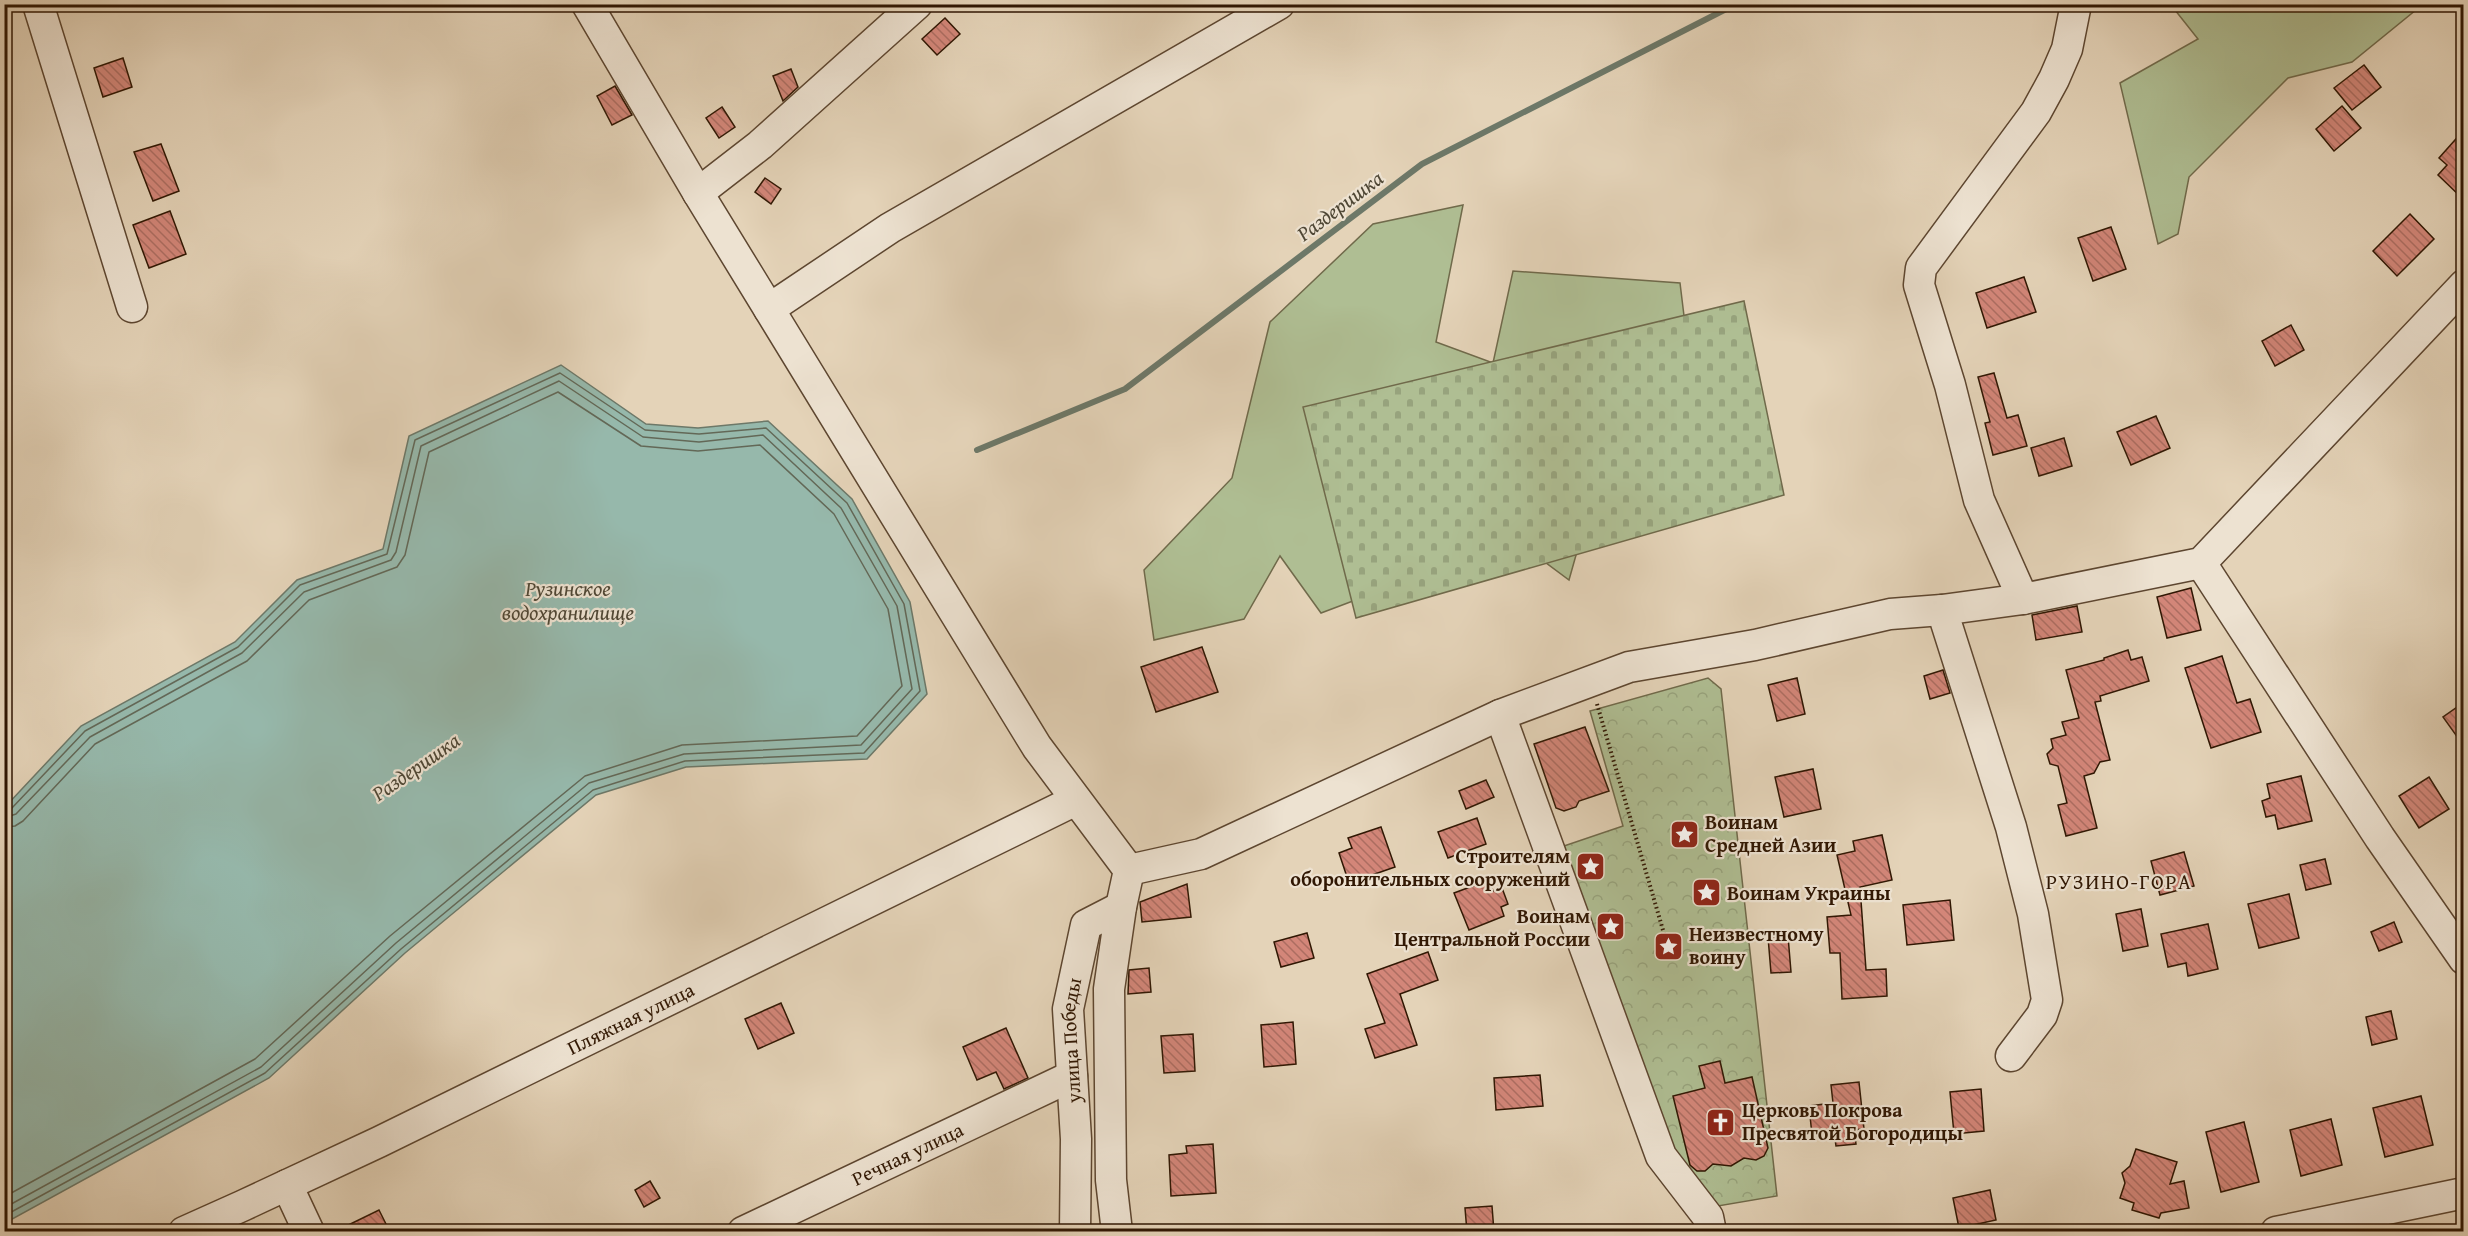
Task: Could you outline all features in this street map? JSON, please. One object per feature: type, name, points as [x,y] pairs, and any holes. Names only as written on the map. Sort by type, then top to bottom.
[{"type":"street","points":[[38,4],[132,307]]},
{"type":"street","points":[[587,4],[698,194],[1037,747],[1129,870],[1109,989],[1111,1180],[1117,1232]]},
{"type":"street","points":[[698,194],[760,145],[917,4]]},
{"type":"street","points":[[769,309],[890,228],[1279,4]]},
{"type":"street","points":[[2023,599],[1979,500],[1950,385],[1919,285],[1921,268],[2036,112],[2050,87],[2067,50],[2076,4]]},
{"type":"street","points":[[1129,870],[1201,854],[1500,715],[1629,667],[1755,645],[1890,614],[1942,610],[2023,599],[2201,563],[2463,285]]},
{"type":"street","points":[[2201,563],[2368,819],[2463,959]]},
{"type":"street","points":[[1942,610],[2011,827],[2033,914],[2045,990],[2046,1000],[2042,1015],[2011,1056]]},
{"type":"street","points":[[1500,715],[1661,1156],[1708,1217],[1712,1232]]},
{"type":"street","name":"Пляжная улица","points":[[184,1232],[287,1185],[1076,800]]},
{"type":"street","name":"улица Победы","points":[[1075,1232],[1076,1138],[1068,1009],[1086,925],[1121,907]]},
{"type":"street","name":"Речная улица","points":[[743,1232],[1072,1076]]},
{"type":"street","points":[[287,1185],[309,1232]]},
{"type":"street","points":[[2276,1232],[2463,1193]]},
{"type":"path","points":[[1590,681],[1665,937]]},
{"type":"path","points":[[1665,937],[1674,938],[1679,943],[1679,950],[1671,957],[1663,956],[1658,951],[1658,944],[1665,937]]},
{"type":"green space","points":[[2171,5],[2422,5],[2352,62],[2288,78],[2189,177],[2178,234],[2158,244],[2120,83],[2198,39]]},
{"type":"green space","points":[[1463,205],[1436,342],[1493,363],[1513,271],[1680,283],[1707,505],[1589,509],[1569,580],[1451,492],[1422,575],[1321,613],[1280,556],[1244,619],[1154,640],[1144,570],[1232,478],[1270,322],[1373,224]]},
{"type":"green space","points":[[1744,301],[1784,495],[1356,618],[1303,407]]},
{"type":"green space","points":[[1708,678],[1721,689],[1777,1196],[1712,1207],[1668,1156],[1561,847],[1623,826],[1590,711]]},
{"type":"water","name":"Рузинское водохранилище","points":[[561,365],[646,424],[698,428],[768,421],[852,499],[910,602],[927,694],[867,759],[686,767],[596,795],[405,953],[269,1078],[5,1223],[5,807],[81,726],[235,642],[297,580],[383,549],[409,436]]},
{"type":"building","points":[[945,18],[960,34],[937,55],[922,39]]},
{"type":"building","points":[[123,58],[132,87],[103,97],[94,68]]},
{"type":"building","points":[[2364,65],[2381,87],[2352,110],[2334,88]]},
{"type":"building","points":[[791,69],[798,87],[783,101],[773,76]]},
{"type":"building","points":[[615,86],[632,115],[612,125],[597,96]]},
{"type":"building","points":[[2342,106],[2361,128],[2334,151],[2316,129]]},
{"type":"building","points":[[722,107],[735,127],[719,138],[706,118]]},
{"type":"building","points":[[2463,131],[2463,199],[2438,175],[2447,165],[2439,158]]},
{"type":"building","points":[[161,144],[179,191],[153,201],[134,152]]},
{"type":"building","points":[[765,178],[781,189],[771,204],[755,192]]},
{"type":"building","points":[[170,211],[186,254],[149,268],[133,225]]},
{"type":"building","points":[[2410,214],[2434,239],[2397,276],[2373,251]]},
{"type":"building","points":[[2111,227],[2126,269],[2093,281],[2078,238]]},
{"type":"building","points":[[2024,277],[2036,312],[1987,328],[1976,293]]},
{"type":"building","points":[[2291,325],[2304,350],[2275,366],[2262,341]]},
{"type":"building","points":[[1994,373],[2007,418],[2018,415],[2027,446],[1993,455],[1985,423],[1990,422],[1978,377]]},
{"type":"building","points":[[2156,416],[2170,448],[2131,465],[2117,432]]},
{"type":"building","points":[[2064,438],[2072,466],[2039,476],[2031,448]]},
{"type":"building","points":[[2191,588],[2201,630],[2167,638],[2157,597]]},
{"type":"building","points":[[2077,606],[2082,632],[2036,640],[2032,615]]},
{"type":"building","points":[[1202,647],[1218,692],[1156,712],[1141,667]]},
{"type":"building","points":[[2128,650],[2131,660],[2142,657],[2149,681],[2100,696],[2101,701],[2095,702],[2110,760],[2100,762],[2094,773],[2084,776],[2097,828],[2066,836],[2058,805],[2067,803],[2058,766],[2050,764],[2047,754],[2053,748],[2051,739],[2066,735],[2062,722],[2079,718],[2066,670],[2104,660],[2104,658]]},
{"type":"building","points":[[2222,656],[2237,703],[2250,699],[2261,732],[2211,748],[2185,668]]},
{"type":"building","points":[[1943,670],[1950,693],[1930,699],[1924,676]]},
{"type":"building","points":[[1797,678],[1805,714],[1777,721],[1768,685]]},
{"type":"building","points":[[2463,703],[2463,745],[2443,717]]},
{"type":"building","points":[[1585,727],[1609,791],[1579,801],[1576,807],[1564,811],[1556,808],[1534,744]]},
{"type":"building","points":[[1813,769],[1821,809],[1784,817],[1775,777]]},
{"type":"building","points":[[2301,776],[2312,821],[2278,829],[2275,815],[2266,817],[2262,801],[2270,798],[2267,784]]},
{"type":"building","points":[[2429,777],[2449,809],[2419,828],[2399,796]]},
{"type":"building","points":[[1486,780],[1494,797],[1466,809],[1459,791]]},
{"type":"building","points":[[1477,818],[1486,844],[1448,858],[1438,832]]},
{"type":"building","points":[[1381,827],[1395,867],[1349,883],[1339,853],[1352,848],[1348,838]]},
{"type":"building","points":[[1882,835],[1892,880],[1860,887],[1866,970],[1886,969],[1887,996],[1842,999],[1840,953],[1830,953],[1827,917],[1851,915],[1837,855],[1855,851],[1853,841]]},
{"type":"building","points":[[2184,852],[2194,886],[2160,895],[2151,861]]},
{"type":"building","points":[[2325,859],[2331,884],[2306,890],[2300,865]]},
{"type":"building","points":[[1489,880],[1493,891],[1502,888],[1508,904],[1501,907],[1504,916],[1469,930],[1454,893]]},
{"type":"building","points":[[1187,884],[1191,917],[1142,922],[1140,902]]},
{"type":"building","points":[[2289,894],[2299,938],[2259,948],[2248,904]]},
{"type":"building","points":[[1950,900],[1954,940],[1907,945],[1903,905]]},
{"type":"building","points":[[2141,909],[2148,946],[2123,951],[2116,914]]},
{"type":"building","points":[[2394,922],[2402,942],[2379,951],[2371,932]]},
{"type":"building","points":[[2208,924],[2218,969],[2188,976],[2186,963],[2168,967],[2161,934]]},
{"type":"building","points":[[1307,933],[1314,958],[1281,967],[1274,942]]},
{"type":"building","points":[[1788,936],[1791,972],[1771,973],[1768,937]]},
{"type":"building","points":[[1428,952],[1438,980],[1400,994],[1417,1045],[1375,1058],[1365,1029],[1385,1023],[1367,974]]},
{"type":"building","points":[[1149,968],[1151,992],[1128,994],[1129,970]]},
{"type":"building","points":[[781,1003],[794,1033],[758,1049],[745,1019]]},
{"type":"building","points":[[2391,1011],[2397,1039],[2372,1045],[2366,1017]]},
{"type":"building","points":[[1293,1022],[1296,1064],[1264,1067],[1261,1025]]},
{"type":"building","points":[[1006,1028],[1028,1078],[1004,1089],[996,1072],[977,1080],[963,1047]]},
{"type":"building","points":[[1193,1034],[1195,1071],[1164,1073],[1161,1036]]},
{"type":"building","name":"Церковь Покрова Пресвятой Богородицы","points":[[1720,1061],[1725,1083],[1752,1077],[1768,1148],[1764,1156],[1756,1160],[1744,1158],[1731,1166],[1713,1164],[1705,1171],[1697,1171],[1690,1165],[1673,1096],[1705,1088],[1699,1066]]},
{"type":"building","points":[[1540,1075],[1543,1106],[1496,1110],[1494,1078]]},
{"type":"building","points":[[1859,1082],[1864,1129],[1854,1130],[1856,1144],[1836,1146],[1834,1132],[1812,1135],[1809,1106],[1833,1103],[1831,1085]]},
{"type":"building","points":[[1981,1089],[1984,1131],[1954,1134],[1950,1092]]},
{"type":"building","points":[[2421,1096],[2433,1145],[2385,1157],[2373,1108]]},
{"type":"building","points":[[2331,1119],[2342,1165],[2301,1176],[2290,1130]]},
{"type":"building","points":[[2244,1122],[2259,1182],[2221,1192],[2206,1132]]},
{"type":"building","points":[[1213,1144],[1216,1193],[1171,1196],[1169,1155],[1187,1153],[1186,1146]]},
{"type":"building","points":[[2136,1149],[2177,1162],[2170,1184],[2184,1181],[2189,1208],[2161,1213],[2159,1218],[2132,1210],[2134,1203],[2120,1198],[2125,1183],[2122,1173],[2130,1166]]},
{"type":"building","points":[[650,1181],[660,1198],[644,1207],[635,1190]]},
{"type":"building","points":[[1990,1190],[1996,1220],[1959,1228],[1953,1198]]},
{"type":"building","points":[[1492,1206],[1494,1232],[1467,1232],[1465,1208]]},
{"type":"building","points":[[379,1210],[390,1232],[334,1232]]},
{"type":"waterway","name":"Раздеришка","points":[[977,450],[1125,389],[1422,164],[1736,4]]},
{"type":"place","name":"Воинам Средней Азии","points":[[1684,834]]},
{"type":"place","name":"Строителям оборонительных сооружений","points":[[1591,867]]},
{"type":"place","name":"Воинам Украины","points":[[1706,893]]},
{"type":"place","name":"Воинам Центральной России","points":[[1611,927]]},
{"type":"place","name":"Неизвестному воину","points":[[1668,946]]},
{"type":"place","name":"Церковь Покрова Пресвятой Богородицы","points":[[1721,1122]]},
{"type":"district","name":"РУЗИНО-ГОРА","points":[[2119,882]]}]
